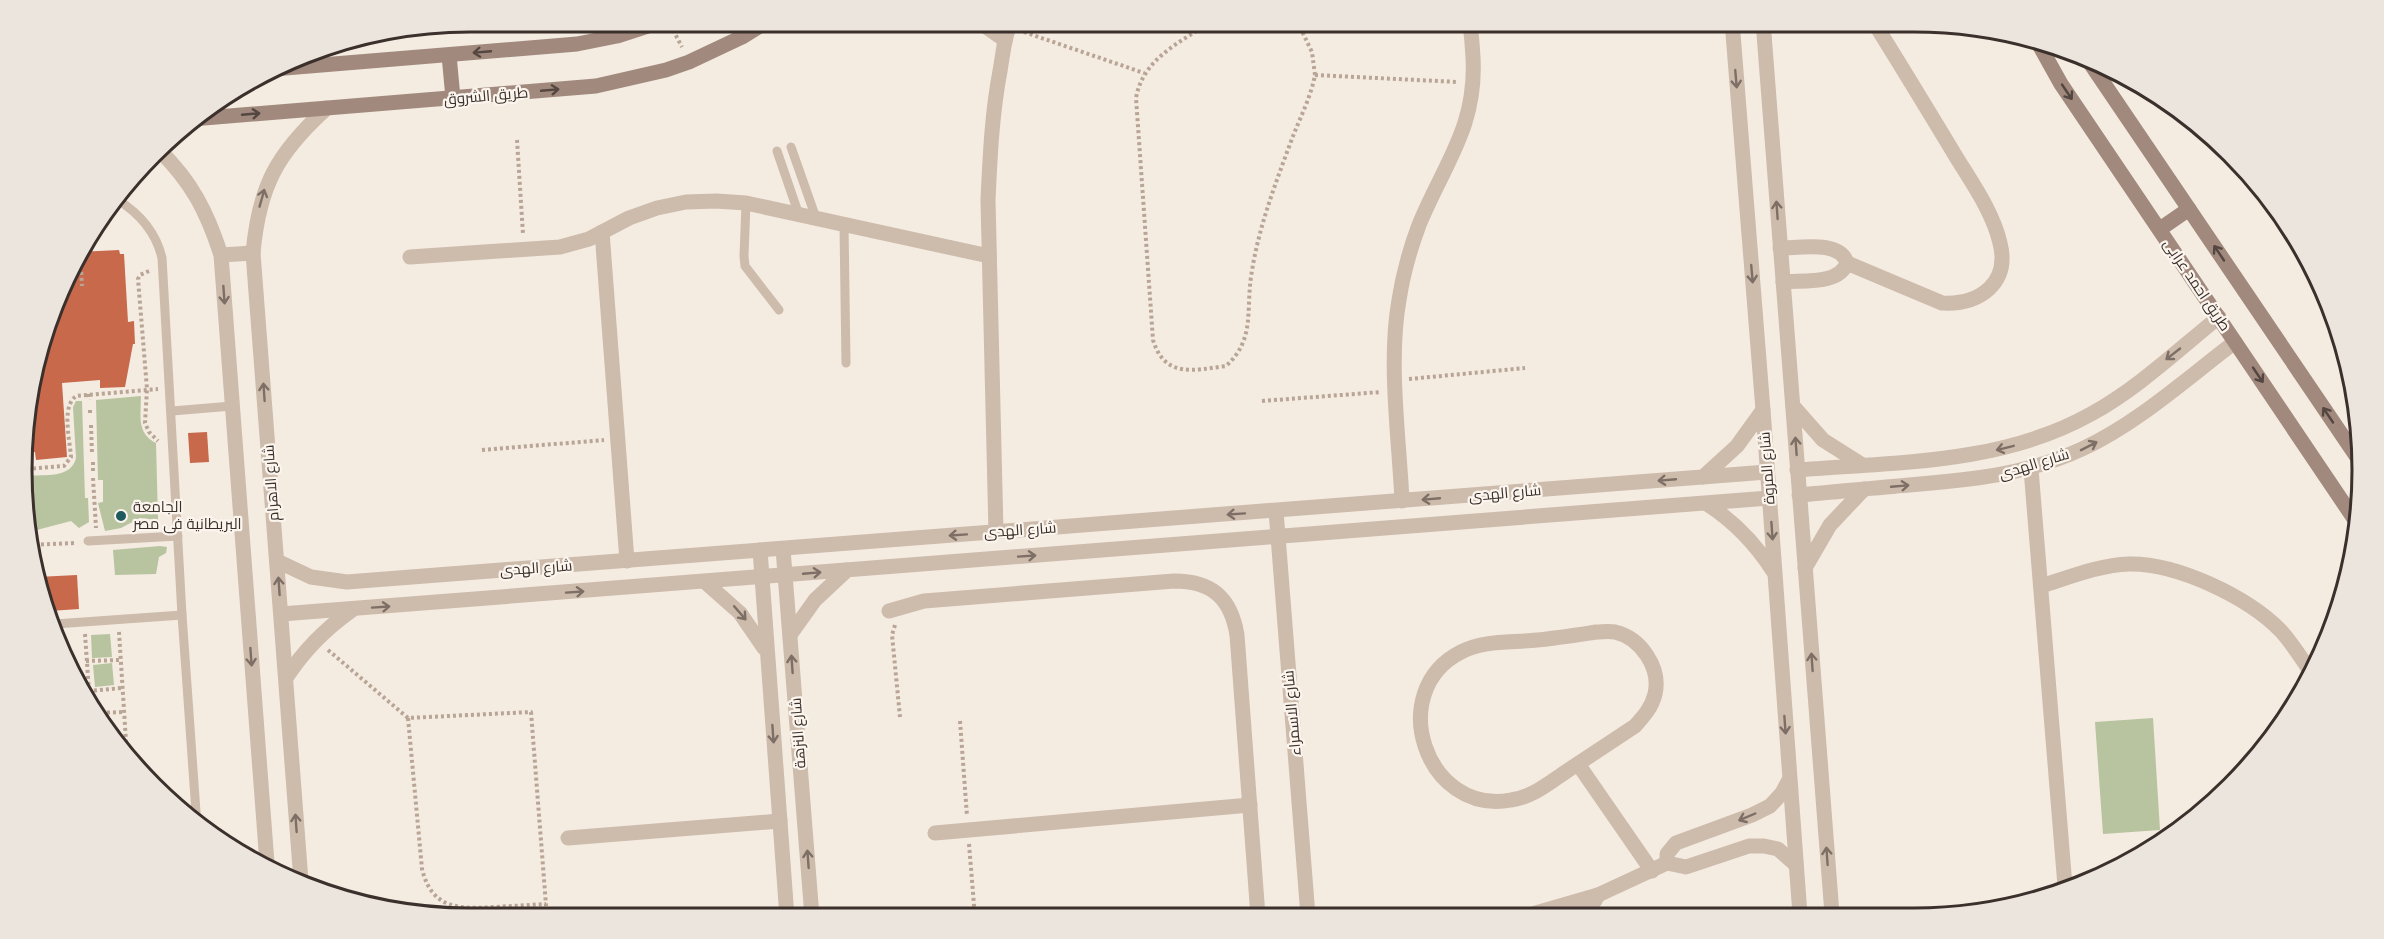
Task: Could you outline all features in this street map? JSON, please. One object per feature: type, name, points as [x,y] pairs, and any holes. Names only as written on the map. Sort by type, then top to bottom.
[{"type":"street","points":[[298,67],[577,44],[629,32]]},
{"type":"street","name":"طريق الشروق","points":[[209,118],[596,86],[666,70],[690,62],[750,32]]},
{"type":"street","points":[[996,532],[988,200],[990,145],[1008,32]]},
{"type":"street","points":[[1402,501],[1395,340],[1398,301],[1407,262],[1420,224],[1457,148],[1469,111],[1474,83],[1470,32]]},
{"type":"street","name":"شارع المروة","points":[[1733,32],[1799,908]]},
{"type":"street","name":"شارع المروة","points":[[1763,32],[1831,908]]},
{"type":"street","points":[[1847,263],[1942,303],[1959,304],[1975,300],[1989,290],[1998,276],[2002,259],[2000,242],[1983,202],[1880,32]]},
{"type":"street","name":"طريق احمد عرابى","points":[[2042,51],[2061,84],[2350,513]]},
{"type":"street","points":[[449,55],[453,98]]},
{"type":"street","points":[[2096,71],[2352,450]]},
{"type":"street","name":"شارع الاهرام","points":[[300,873],[253,253],[256,220],[270,177],[280,158],[301,131],[327,108]]},
{"type":"street","points":[[165,155],[176,166],[195,193],[211,223],[221,255],[267,857]]},
{"type":"street","points":[[410,257],[524,250],[575,244],[629,218],[667,206],[686,202],[716,201],[746,204],[816,218],[989,256]]},
{"type":"street","points":[[2160,230],[2188,209]]},
{"type":"street","points":[[602,232],[627,561]]},
{"type":"street","points":[[1780,248],[1835,249],[1845,257],[1847,263],[1845,270],[1832,278],[1783,282]]},
{"type":"street","points":[[221,255],[253,253]]},
{"type":"street","name":"شارع الهدى","points":[[1797,470],[1968,455],[2020,445],[2045,436],[2085,417],[2115,399],[2219,317]]},
{"type":"street","name":"شارع الهدى","points":[[1799,495],[1978,480],[2031,469],[2083,449],[2107,436],[2235,342]]},
{"type":"street","points":[[1793,406],[1823,440],[1862,465]]},
{"type":"street","points":[[1703,477],[1737,446],[1763,410]]},
{"type":"street","points":[[2031,469],[2066,880]]},
{"type":"street","name":"شارع الهدى","points":[[277,561],[311,577],[347,582],[1767,472]]},
{"type":"street","points":[[1805,568],[1830,525],[1864,489]]},
{"type":"street","name":"شارع الهدى","points":[[281,614],[1769,498]]},
{"type":"street","points":[[1707,504],[1727,517],[1746,534],[1775,573]]},
{"type":"street","name":"شارع الاسمراء","points":[[1276,511],[1307,908]]},
{"type":"street","name":"شارع النزهة","points":[[783,549],[811,908]]},
{"type":"street","name":"شارع النزهة","points":[[760,550],[786,908]]},
{"type":"street","points":[[2041,586],[2107,566],[2151,565],[2172,569],[2193,577],[2253,608],[2268,619],[2293,645],[2306,665]]},
{"type":"street","points":[[790,635],[815,600],[846,570]]},
{"type":"street","points":[[895,609],[924,601],[1174,581],[1190,581],[1205,585],[1218,594],[1228,606],[1235,620],[1257,908]]},
{"type":"street","points":[[705,582],[740,613],[767,652]]},
{"type":"street","points":[[286,678],[316,639],[334,622],[354,609]]},
{"type":"street","points":[[1596,632],[1615,633],[1633,640],[1647,654],[1655,673],[1655,693],[1648,711],[1635,726],[1578,764],[1531,795],[1510,801],[1488,801],[1467,795],[1448,783],[1433,767],[1424,747],[1420,726],[1422,704],[1430,683],[1443,666],[1460,652],[1480,644],[1538,640],[1596,632]]},
{"type":"street","points":[[1578,764],[1652,871]]},
{"type":"street","points":[[1667,863],[1667,854],[1676,843],[1770,806],[1782,794],[1789,779]]},
{"type":"street","points":[[935,833],[1250,804]]},
{"type":"street","points":[[568,838],[780,821]]},
{"type":"street","points":[[1553,908],[1598,895],[1667,863],[1686,867],[1749,846],[1778,849],[1796,865]]},
{"type":"street","points":[[1591,908],[1598,895]]},
{"type":"lane","points":[[791,147],[816,218]]},
{"type":"lane","points":[[777,152],[799,215]]},
{"type":"lane","points":[[122,203],[140,217],[154,235],[159,246],[163,271],[182,615],[196,811]]},
{"type":"lane","points":[[746,204],[745,266],[779,310]]},
{"type":"lane","points":[[844,225],[846,363]]},
{"type":"lane","points":[[172,411],[232,406]]},
{"type":"lane","points":[[84,539],[178,536]]},
{"type":"lane","points":[[60,624],[182,615]]},
{"type":"path","points":[[675,32],[690,62]]},
{"type":"path","points":[[1017,32],[1144,73]]},
{"type":"path","points":[[1196,32],[1158,57],[1144,73],[1138,88],[1136,108],[1153,340],[1156,349],[1168,364],[1187,371],[1226,366],[1240,350],[1245,340],[1251,277],[1257,245],[1270,201],[1315,75],[1312,52],[1303,32]]},
{"type":"path","points":[[1315,75],[1474,83]]},
{"type":"path","points":[[517,140],[524,250]]},
{"type":"path","points":[[81,268],[82,286]]},
{"type":"path","points":[[162,445],[149,432],[145,423],[147,389],[138,279],[145,271],[163,271]]},
{"type":"path","points":[[1262,401],[1525,368]]},
{"type":"path","points":[[32,469],[64,466],[68,463],[70,457],[68,409],[73,399],[88,394],[170,388]]},
{"type":"path","points":[[88,394],[89,400]]},
{"type":"path","points":[[90,410],[90,416]]},
{"type":"path","points":[[91,425],[92,454]]},
{"type":"path","points":[[482,450],[618,439]]},
{"type":"path","points":[[93,462],[93,471]]},
{"type":"path","points":[[93,478],[96,526]]},
{"type":"path","points":[[38,545],[76,543],[84,539]]},
{"type":"path","points":[[895,609],[892,635],[900,717]]},
{"type":"path","points":[[118,619],[124,712],[123,738]]},
{"type":"path","points":[[84,622],[87,683]]},
{"type":"path","points":[[316,639],[408,718],[531,712],[546,908]]},
{"type":"path","points":[[86,661],[120,660]]},
{"type":"path","points":[[92,691],[122,688]]},
{"type":"path","points":[[105,713],[124,712]]},
{"type":"path","points":[[408,718],[423,869],[429,888],[442,901],[460,908]]},
{"type":"path","points":[[960,721],[974,908]]},
{"type":"path","points":[[480,908],[546,904]]},
{"type":"green space","points":[[141,396],[142,428],[145,434],[156,443],[158,520],[140,518],[121,528],[105,531],[98,503],[103,502],[103,480],[98,480],[96,400]]},
{"type":"green space","points":[[76,401],[82,401],[85,498],[88,498],[89,522],[79,528],[71,521],[36,530],[32,476],[56,474],[73,465],[76,458],[73,407]]},
{"type":"green space","points":[[167,547],[166,553],[159,557],[156,574],[115,575],[113,550]]},
{"type":"green space","points":[[110,634],[112,657],[92,658],[91,635]]},
{"type":"green space","points":[[112,663],[114,685],[95,687],[93,665]]},
{"type":"green space","points":[[2153,718],[2160,830],[2103,834],[2095,722]]},
{"type":"building","points":[[119,250],[120,254],[124,254],[128,322],[134,321],[135,344],[133,344],[125,387],[100,388],[100,380],[62,383],[67,457],[36,460],[35,452],[32,452],[32,441],[46,356],[65,302],[89,251]]},
{"type":"building","points":[[207,432],[209,462],[190,463],[188,433]]},
{"type":"building","points":[[77,575],[79,609],[55,611],[45,577]]},
{"type":"place","name":"الجامعة البريطانية فى مصر","points":[[121,516]]}]
